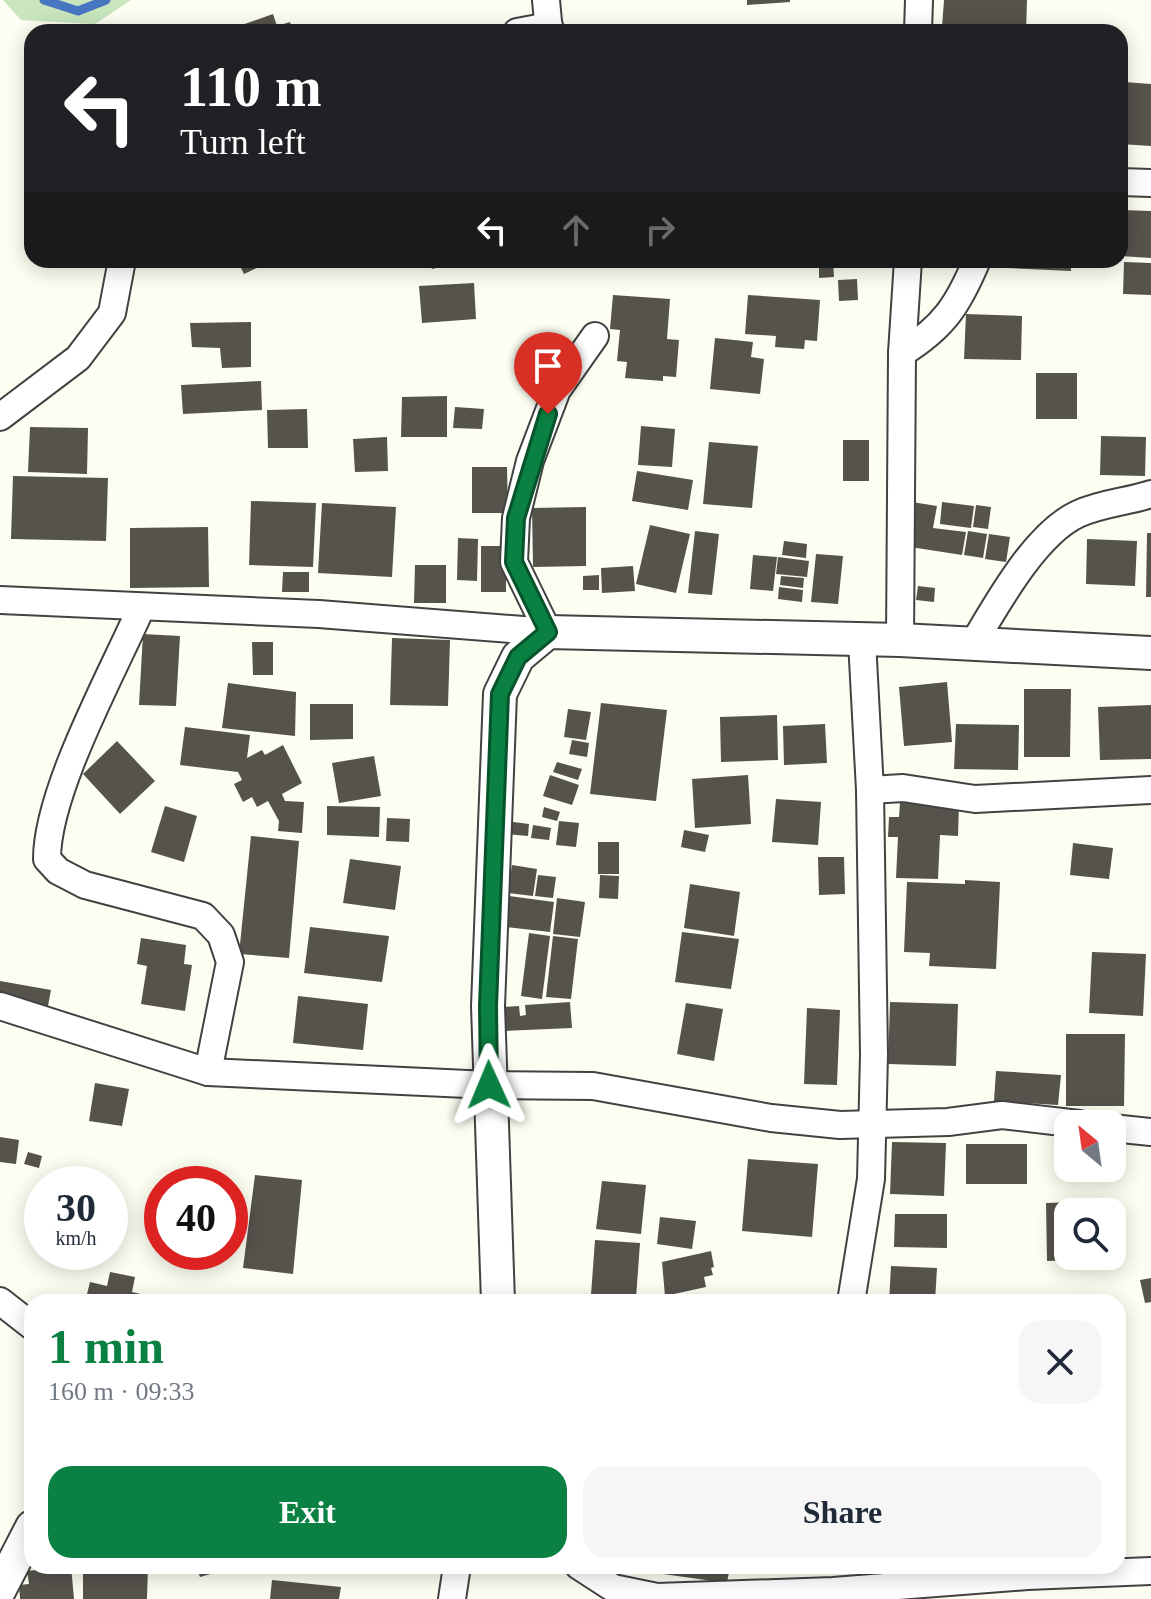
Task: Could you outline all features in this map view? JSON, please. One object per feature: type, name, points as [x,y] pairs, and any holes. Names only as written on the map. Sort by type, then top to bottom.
[{"type":"street","points":[[918,24],[919,0]]},
{"type":"street","points":[[1128,182],[1151,183]]},
{"type":"street","points":[[0,417],[78,358],[112,313],[120,268]]},
{"type":"street","points":[[900,640],[902,353],[907,268]]},
{"type":"street","points":[[902,353],[933,334],[960,301],[974,268]]},
{"type":"street","points":[[548,632],[514,562],[516,518],[530,461],[557,390],[595,336]]},
{"type":"street","points":[[973,644],[1014,575],[1058,528],[1075,515],[1107,503],[1151,494]]},
{"type":"street","points":[[0,600],[319,614],[548,632],[900,640],[1151,653]]},
{"type":"street","points":[[141,608],[67,776],[47,839],[47,859],[58,871],[85,885],[203,916],[221,935],[230,962],[208,1072]]},
{"type":"street","points":[[498,1294],[488,1006],[500,694],[518,657],[548,632]]},
{"type":"street","points":[[852,1294],[871,1179],[872,1123],[870,790],[862,641]]},
{"type":"street","points":[[870,790],[903,788],[975,799],[1151,790]]},
{"type":"street","points":[[0,1006],[208,1072],[489,1085],[593,1086],[771,1118],[840,1125],[948,1122],[1002,1115],[1054,1121]]},
{"type":"street","points":[[1126,1129],[1151,1132]]},
{"type":"street","points":[[0,1301],[24,1320]]},
{"type":"street","points":[[0,1589],[24,1542]]},
{"type":"street","points":[[1126,1572],[1151,1571]]},
{"type":"street","points":[[452,1599],[456,1574]]},
{"type":"street","points":[[591,1574],[613,1588],[657,1597],[833,1578],[1077,1574]]},
{"type":"green space","points":[[3,0],[131,0],[95,24],[21,20]]},
{"type":"building","points":[[747,0],[790,0],[790,2],[747,5]]},
{"type":"building","points":[[944,0],[1027,0],[1026,24],[942,24]]},
{"type":"building","points":[[273,14],[276,24],[245,24]]},
{"type":"building","points":[[1128,82],[1151,84],[1151,146],[1128,145]]},
{"type":"building","points":[[1128,210],[1151,211],[1151,258],[1128,257]]},
{"type":"building","points":[[1128,262],[1151,263],[1151,295],[1123,294],[1124,268],[1128,268]]},
{"type":"building","points":[[241,268],[256,268],[244,274]]},
{"type":"building","points":[[819,268],[833,268],[834,277],[819,278]]},
{"type":"building","points":[[1007,268],[1071,268],[1071,271]]},
{"type":"building","points":[[857,279],[858,300],[839,301],[838,280]]},
{"type":"building","points":[[474,283],[476,319],[422,323],[419,286]]},
{"type":"building","points":[[613,295],[670,299],[667,339],[679,340],[676,377],[663,376],[663,381],[625,378],[627,362],[617,361],[620,330],[610,329]]},
{"type":"building","points":[[748,295],[820,300],[817,341],[805,340],[804,349],[775,347],[776,336],[745,334]]},
{"type":"building","points":[[966,314],[1022,316],[1021,360],[964,359]]},
{"type":"building","points":[[251,322],[251,367],[222,368],[220,348],[192,347],[190,323]]},
{"type":"building","points":[[715,338],[753,342],[751,357],[764,359],[760,394],[710,389]]},
{"type":"building","points":[[1036,373],[1077,373],[1077,419],[1036,419]]},
{"type":"building","points":[[261,381],[262,410],[183,414],[181,385]]},
{"type":"building","points":[[447,396],[447,437],[401,437],[402,397]]},
{"type":"building","points":[[455,407],[484,409],[482,429],[453,428]]},
{"type":"building","points":[[307,409],[308,448],[268,448],[267,410]]},
{"type":"building","points":[[641,426],[675,429],[672,467],[638,465]]},
{"type":"building","points":[[30,427],[88,428],[87,474],[28,472]]},
{"type":"building","points":[[1101,436],[1146,437],[1145,476],[1100,475]]},
{"type":"building","points":[[387,437],[388,471],[355,472],[353,439]]},
{"type":"building","points":[[843,440],[869,440],[869,481],[843,481]]},
{"type":"building","points":[[709,442],[758,446],[752,508],[703,504]]},
{"type":"building","points":[[472,467],[507,467],[508,513],[472,513]]},
{"type":"building","points":[[637,471],[693,480],[688,510],[632,501]]},
{"type":"building","points":[[13,476],[108,478],[106,541],[11,539]]},
{"type":"building","points":[[251,501],[316,503],[313,567],[249,565]]},
{"type":"building","points":[[912,502],[937,506],[933,528],[966,532],[962,555],[904,546]]},
{"type":"building","points":[[942,502],[974,506],[971,528],[940,524]]},
{"type":"building","points":[[322,503],[396,507],[392,577],[318,573]]},
{"type":"building","points":[[976,505],[991,507],[988,529],[973,527]]},
{"type":"building","points":[[586,507],[586,566],[533,567],[532,508]]},
{"type":"building","points":[[650,525],[690,534],[676,593],[636,584]]},
{"type":"building","points":[[208,527],[209,587],[130,588],[130,528]]},
{"type":"building","points":[[695,531],[719,534],[712,595],[688,593]]},
{"type":"building","points":[[968,531],[987,534],[983,558],[964,555]]},
{"type":"building","points":[[1147,533],[1151,533],[1151,597],[1146,597]]},
{"type":"building","points":[[989,534],[1010,537],[1006,562],[985,559]]},
{"type":"building","points":[[458,538],[478,539],[477,581],[457,580]]},
{"type":"building","points":[[1087,539],[1137,541],[1135,586],[1086,584]]},
{"type":"building","points":[[784,541],[807,544],[806,558],[782,555]]},
{"type":"building","points":[[481,546],[506,546],[506,592],[481,592]]},
{"type":"building","points":[[816,554],[843,556],[838,604],[811,602]]},
{"type":"building","points":[[753,555],[777,557],[773,591],[750,589]]},
{"type":"building","points":[[778,557],[809,561],[807,577],[776,574]]},
{"type":"building","points":[[415,565],[446,565],[446,603],[414,603]]},
{"type":"building","points":[[633,566],[635,591],[602,593],[601,568]]},
{"type":"building","points":[[283,572],[309,572],[309,592],[282,592]]},
{"type":"building","points":[[599,575],[599,590],[583,590],[583,576]]},
{"type":"building","points":[[781,576],[804,578],[803,588],[780,585]]},
{"type":"building","points":[[918,586],[935,588],[934,602],[916,600]]},
{"type":"building","points":[[779,587],[803,590],[802,602],[778,599]]},
{"type":"building","points":[[143,634],[180,636],[176,706],[139,705]]},
{"type":"building","points":[[392,638],[450,640],[448,706],[390,705]]},
{"type":"building","points":[[252,642],[273,642],[273,675],[253,675]]},
{"type":"building","points":[[947,682],[952,742],[904,746],[899,687]]},
{"type":"building","points":[[228,683],[296,692],[295,736],[222,728]]},
{"type":"building","points":[[1024,689],[1071,689],[1070,757],[1024,757]]},
{"type":"building","points":[[601,703],[667,710],[656,801],[590,794]]},
{"type":"building","points":[[310,704],[353,704],[353,739],[310,740]]},
{"type":"building","points":[[1151,705],[1151,759],[1100,760],[1098,707]]},
{"type":"building","points":[[568,709],[591,712],[586,740],[564,737]]},
{"type":"building","points":[[777,715],[778,760],[721,762],[720,717]]},
{"type":"building","points":[[825,724],[827,763],[784,765],[783,726]]},
{"type":"building","points":[[956,724],[1019,725],[1018,770],[954,769]]},
{"type":"building","points":[[185,727],[250,735],[247,758],[262,750],[265,755],[283,745],[302,783],[282,794],[285,801],[304,802],[302,833],[278,831],[279,821],[268,801],[257,807],[252,797],[243,802],[234,784],[242,780],[238,772],[180,765]]},
{"type":"building","points":[[572,740],[589,743],[587,757],[569,754]]},
{"type":"building","points":[[117,741],[155,781],[120,814],[83,774]]},
{"type":"building","points":[[374,756],[381,796],[339,803],[332,763]]},
{"type":"building","points":[[557,762],[582,769],[578,780],[553,772]]},
{"type":"building","points":[[550,775],[579,785],[572,805],[543,796]]},
{"type":"building","points":[[748,775],[751,824],[695,828],[692,779]]},
{"type":"building","points":[[776,799],[821,802],[818,845],[772,842]]},
{"type":"building","points":[[900,802],[959,804],[958,836],[940,835],[938,879],[896,878],[898,837],[888,837],[889,817],[899,817]]},
{"type":"building","points":[[165,806],[197,816],[184,862],[151,852]]},
{"type":"building","points":[[327,806],[380,807],[379,837],[327,835]]},
{"type":"building","points":[[544,807],[560,812],[557,821],[542,817]]},
{"type":"building","points":[[387,818],[410,819],[409,842],[386,841]]},
{"type":"building","points":[[507,821],[529,824],[528,836],[505,834]]},
{"type":"building","points":[[559,821],[579,823],[576,847],[556,845]]},
{"type":"building","points":[[533,825],[551,828],[549,840],[531,838]]},
{"type":"building","points":[[684,830],[709,835],[705,852],[681,847]]},
{"type":"building","points":[[251,836],[299,841],[289,958],[239,954]]},
{"type":"building","points":[[598,842],[619,842],[619,874],[598,874]]},
{"type":"building","points":[[1073,843],[1113,848],[1109,879],[1070,875]]},
{"type":"building","points":[[818,857],[844,857],[845,894],[819,895]]},
{"type":"building","points":[[350,859],[401,866],[395,910],[343,903]]},
{"type":"building","points":[[512,865],[537,869],[533,896],[508,893]]},
{"type":"building","points":[[538,875],[556,877],[553,898],[535,896]]},
{"type":"building","points":[[600,875],[619,876],[618,899],[599,898]]},
{"type":"building","points":[[965,880],[1000,882],[996,969],[929,966],[930,953],[904,952],[907,882],[965,884]]},
{"type":"building","points":[[690,884],[740,892],[734,936],[684,928]]},
{"type":"building","points":[[509,896],[554,902],[550,932],[505,927]]},
{"type":"building","points":[[557,898],[585,902],[580,937],[553,934]]},
{"type":"building","points":[[310,927],[389,936],[382,982],[304,973]]},
{"type":"building","points":[[682,932],[739,939],[731,989],[675,982]]},
{"type":"building","points":[[529,933],[550,936],[542,999],[521,996]]},
{"type":"building","points":[[553,936],[578,939],[571,999],[546,997]]},
{"type":"building","points":[[141,938],[186,945],[184,964],[192,965],[185,1011],[141,1004],[147,966],[137,964]]},
{"type":"building","points":[[1092,952],[1146,954],[1143,1016],[1089,1013]]},
{"type":"building","points":[[0,981],[51,990],[45,1022],[0,1014]]},
{"type":"building","points":[[298,996],[368,1004],[363,1050],[293,1043]]},
{"type":"building","points":[[570,1002],[572,1028],[503,1031],[502,1007],[519,1006],[520,1016],[526,1015],[525,1005]]},
{"type":"building","points":[[890,1002],[958,1004],[956,1066],[888,1064]]},
{"type":"building","points":[[686,1003],[723,1009],[714,1061],[677,1054]]},
{"type":"building","points":[[807,1008],[840,1010],[837,1085],[804,1084]]},
{"type":"building","points":[[1066,1034],[1125,1034],[1124,1106],[1066,1106]]},
{"type":"building","points":[[996,1071],[1061,1075],[1058,1105],[994,1101]]},
{"type":"building","points":[[95,1083],[129,1089],[122,1126],[89,1121]]},
{"type":"building","points":[[0,1137],[19,1140],[16,1164],[0,1162]]},
{"type":"building","points":[[892,1142],[946,1143],[944,1196],[890,1194]]},
{"type":"building","points":[[966,1144],[1027,1144],[1027,1184],[966,1184]]},
{"type":"building","points":[[28,1152],[42,1156],[40,1166],[24,1164]]},
{"type":"building","points":[[748,1159],[818,1164],[812,1237],[742,1231]]},
{"type":"building","points":[[255,1175],[302,1180],[293,1274],[248,1269],[248,1229]]},
{"type":"building","points":[[602,1181],[646,1185],[641,1234],[596,1229]]},
{"type":"building","points":[[1046,1203],[1054,1203],[1054,1261],[1047,1261]]},
{"type":"building","points":[[895,1214],[947,1214],[947,1248],[894,1247]]},
{"type":"building","points":[[660,1217],[696,1221],[692,1249],[657,1244]]},
{"type":"building","points":[[595,1240],[640,1243],[636,1294],[591,1294]]},
{"type":"building","points":[[711,1251],[713,1275],[704,1277],[706,1287],[665,1294],[662,1262]]},
{"type":"building","points":[[891,1266],[937,1268],[935,1294],[889,1294]]},
{"type":"building","points":[[110,1272],[135,1277],[132,1292],[141,1294],[87,1294],[90,1282],[107,1286]]},
{"type":"building","points":[[1151,1278],[1151,1302],[1145,1303],[1140,1280]]},
{"type":"building","points":[[27,1574],[72,1574],[74,1599],[20,1599],[19,1585],[29,1584]]},
{"type":"building","points":[[83,1574],[148,1574],[147,1599],[83,1599]]},
{"type":"building","points":[[663,1574],[729,1574],[727,1583]]},
{"type":"building","points":[[272,1580],[341,1587],[339,1599],[270,1599]]},
{"type":"waterway","points":[[44,0],[78,11],[106,0]]},
{"type":"route","points":[[489,1085],[488,1006],[500,694],[518,657],[548,632],[514,562],[516,518],[530,461],[548,414]]}]
